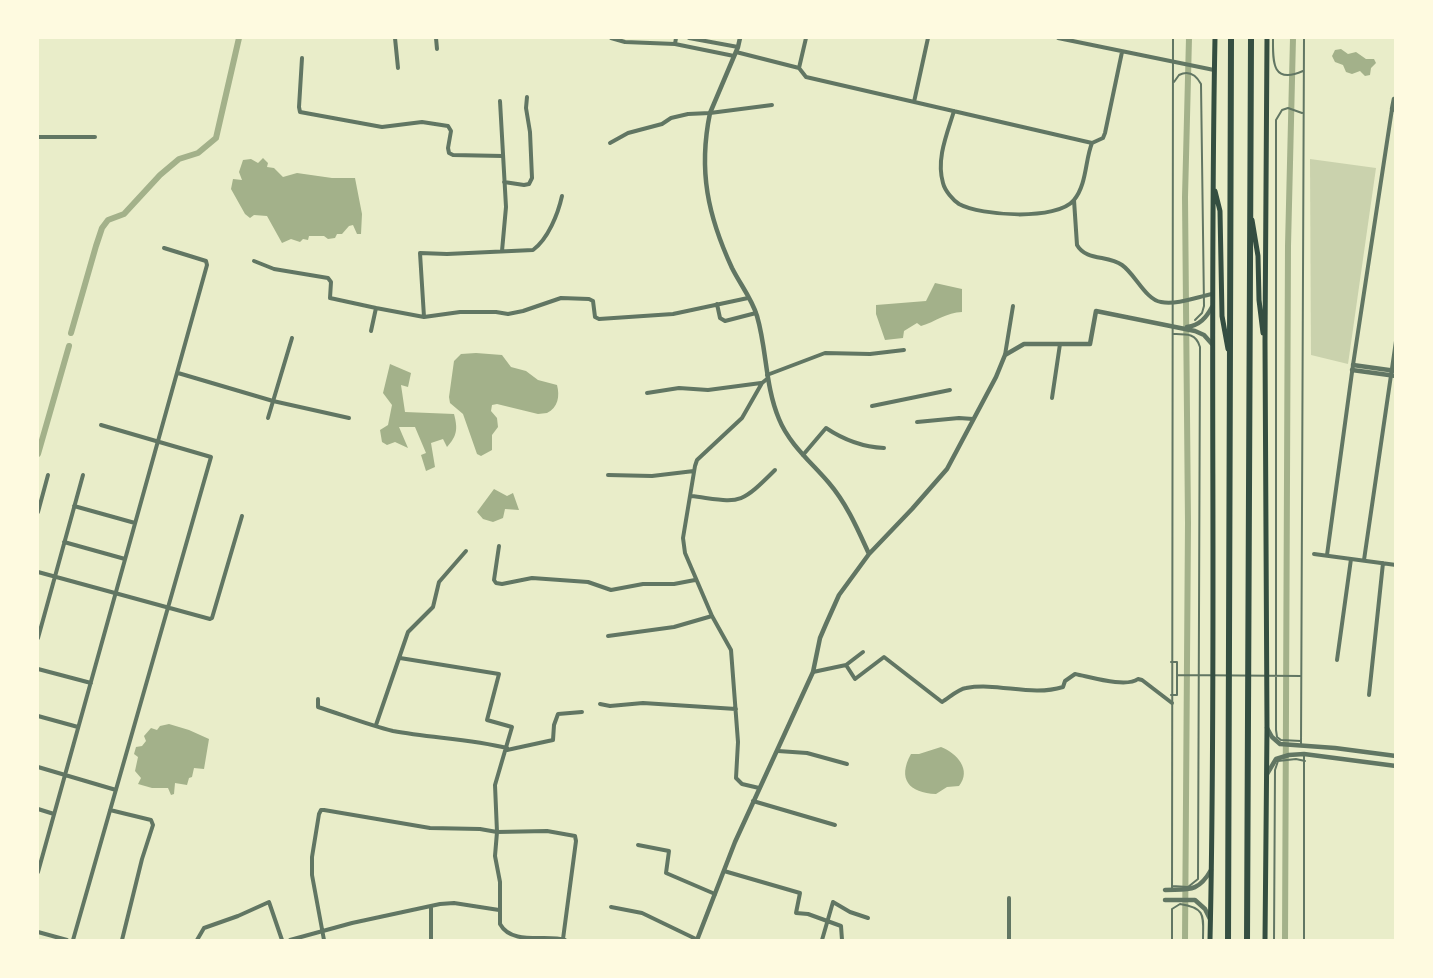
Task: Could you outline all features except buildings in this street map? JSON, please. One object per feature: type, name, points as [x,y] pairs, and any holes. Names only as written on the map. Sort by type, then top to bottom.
[{"type":"highway","points":[[1228,940],[1231,38]]},
{"type":"highway","points":[[1247,940],[1251,38]]},
{"type":"main road","points":[[1210,940],[1215,38]]},
{"type":"main road","points":[[1265,940],[1267,38]]},
{"type":"main road","points":[[1213,186],[1220,211],[1222,316],[1229,353]]},
{"type":"main road","points":[[1249,206],[1258,256],[1261,326],[1265,341]]},
{"type":"street","points":[[395,38],[398,68]]},
{"type":"street","points":[[436,38],[437,49]]},
{"type":"street","points":[[611,38],[626,42],[650,40],[736,52]]},
{"type":"street","points":[[675,44],[676,38]]},
{"type":"street","points":[[689,38],[799,68],[807,77],[1092,143],[1098,142],[1105,133],[1122,52]]},
{"type":"street","points":[[740,38],[710,113],[705,154],[707,200],[716,231],[756,313],[762,334],[765,379],[779,420],[803,455],[830,484],[852,517],[869,554]]},
{"type":"street","points":[[799,68],[806,38]]},
{"type":"street","points":[[914,102],[928,38]]},
{"type":"street","points":[[1058,38],[1214,70]]},
{"type":"street","points":[[1172,888],[1173,38]]},
{"type":"street","points":[[1273,38],[1273,63],[1276,70],[1287,76],[1303,71]]},
{"type":"street","points":[[1301,744],[1304,38]]},
{"type":"street","points":[[302,58],[298,107],[300,112],[382,127],[422,122],[448,126],[451,131],[449,153],[503,156]]},
{"type":"street","points":[[1173,86],[1176,76],[1189,73],[1198,78],[1201,93],[1204,306],[1202,313],[1195,320]]},
{"type":"street","points":[[504,182],[524,185],[529,184],[532,178],[527,97]]},
{"type":"street","points":[[1327,555],[1352,368],[1395,100]]},
{"type":"street","points":[[500,101],[506,207],[502,251]]},
{"type":"street","points":[[610,143],[628,133],[688,114],[772,105]]},
{"type":"street","points":[[1280,742],[1276,730],[1276,120],[1282,110],[1288,108],[1302,113]]},
{"type":"street","points":[[954,111],[940,168],[943,184],[958,204],[977,210],[1037,215],[1057,210],[1074,200]]},
{"type":"street","points":[[38,137],[95,137]]},
{"type":"street","points":[[1092,143],[1080,188],[1074,200],[1077,244],[1080,251],[1119,263],[1135,276],[1152,298],[1158,302],[1173,302],[1212,294]]},
{"type":"street","points":[[424,316],[420,253],[533,250],[539,246],[549,230],[562,196]]},
{"type":"street","points":[[38,872],[40,854],[54,814],[207,265],[206,261],[200,258],[164,248]]},
{"type":"street","points":[[254,261],[274,269],[328,278],[331,282],[330,298],[333,300],[424,316],[459,312],[508,314],[561,298],[593,301],[595,317],[599,319],[673,314],[748,298]]},
{"type":"street","points":[[717,304],[720,318],[725,321],[756,313]]},
{"type":"street","points":[[611,907],[642,913],[698,940],[753,801],[813,672],[820,638],[839,595],[869,554],[947,469],[1005,355],[1013,306]]},
{"type":"street","points":[[1005,355],[1024,344],[1090,344],[1096,311],[1185,328],[1196,326],[1212,306]]},
{"type":"street","points":[[371,331],[376,308]]},
{"type":"street","points":[[1185,328],[1204,335],[1212,344]]},
{"type":"street","points":[[1173,334],[1188,334],[1198,341],[1200,347],[1200,881]]},
{"type":"street","points":[[268,418],[292,338]]},
{"type":"street","points":[[1364,560],[1393,373],[1395,341]]},
{"type":"street","points":[[1052,398],[1060,343]]},
{"type":"street","points":[[647,393],[679,388],[708,390],[765,379],[825,353],[870,354],[904,350]]},
{"type":"street","points":[[1352,368],[1393,373]]},
{"type":"street","points":[[178,373],[273,400],[349,418]]},
{"type":"street","points":[[759,788],[742,784],[736,778],[738,742],[731,650],[695,580],[685,553],[683,538],[697,460],[706,450],[728,434],[742,418],[765,379]]},
{"type":"street","points":[[872,406],[950,390]]},
{"type":"street","points":[[917,422],[973,419]]},
{"type":"street","points":[[73,940],[211,457],[101,425]]},
{"type":"street","points":[[803,455],[826,428],[855,443],[884,448]]},
{"type":"street","points":[[691,496],[732,502],[742,499],[775,470]]},
{"type":"street","points":[[608,475],[651,476],[694,471]]},
{"type":"street","points":[[38,512],[48,475]]},
{"type":"street","points":[[38,638],[82,475]]},
{"type":"street","points":[[74,506],[135,523]]},
{"type":"street","points":[[38,572],[207,619],[212,618],[242,516]]},
{"type":"street","points":[[64,542],[125,559]]},
{"type":"street","points":[[499,546],[494,580],[496,583],[502,584],[532,578],[588,582],[611,590],[643,584],[674,584],[695,580]]},
{"type":"street","points":[[376,725],[408,632],[433,607],[439,582],[466,551]]},
{"type":"street","points":[[1314,554],[1395,565]]},
{"type":"street","points":[[1337,660],[1351,559]]},
{"type":"street","points":[[1369,695],[1383,563]]},
{"type":"street","points":[[608,636],[674,627],[712,616]]},
{"type":"street","points":[[813,672],[846,664],[863,652]]},
{"type":"street","points":[[846,664],[855,679],[884,657],[942,702],[964,688],[1005,688],[1047,692],[1063,687],[1065,681],[1075,674],[1133,683],[1138,679],[1143,680],[1172,703]]},
{"type":"street","points":[[324,940],[312,875],[312,857],[321,810],[430,828],[480,829],[497,832],[547,831],[575,836],[564,940],[518,936],[503,929],[499,910],[500,882],[495,856],[497,832],[495,785],[512,726],[487,720],[499,674],[400,658]]},
{"type":"street","points":[[1172,662],[1177,662],[1177,695],[1172,695]]},
{"type":"street","points":[[1302,662],[1302,690]]},
{"type":"street","points":[[38,669],[91,683]]},
{"type":"street","points":[[1177,675],[1301,676]]},
{"type":"street","points":[[318,699],[318,707],[376,725],[411,734],[478,741],[507,749],[553,740],[554,725],[558,714],[582,712]]},
{"type":"street","points":[[600,704],[610,706],[643,703],[736,709]]},
{"type":"street","points":[[38,716],[78,727]]},
{"type":"street","points":[[1267,728],[1272,737],[1280,742],[1395,756]]},
{"type":"street","points":[[1280,742],[1294,741],[1301,744]]},
{"type":"street","points":[[778,751],[807,753],[847,764]]},
{"type":"street","points":[[1266,777],[1271,765],[1279,758],[1302,754],[1395,766]]},
{"type":"street","points":[[1302,754],[1305,762],[1304,940]]},
{"type":"street","points":[[1279,758],[1305,762]]},
{"type":"street","points":[[1274,940],[1275,770],[1279,758]]},
{"type":"street","points":[[38,767],[116,790]]},
{"type":"street","points":[[753,801],[835,825]]},
{"type":"street","points":[[38,809],[54,814]]},
{"type":"street","points":[[110,810],[151,820],[153,825],[122,940]]},
{"type":"street","points":[[638,844],[669,851],[666,873],[715,894]]},
{"type":"street","points":[[1165,890],[1193,889],[1211,870]]},
{"type":"street","points":[[724,871],[800,893],[796,913],[808,914],[841,926],[842,940]]},
{"type":"street","points":[[1009,898],[1009,940]]},
{"type":"street","points":[[1166,900],[1190,898],[1201,905],[1210,922]]},
{"type":"street","points":[[197,940],[204,928],[269,902],[282,940]]},
{"type":"street","points":[[822,940],[833,902],[850,912],[868,918]]},
{"type":"street","points":[[290,940],[360,921],[431,906],[454,903],[499,910]]},
{"type":"street","points":[[1172,940],[1172,909],[1180,904],[1194,906],[1203,918],[1203,940]]},
{"type":"street","points":[[431,906],[431,940]]},
{"type":"street","points":[[38,932],[67,940]]},
{"type":"shaded area","points":[[1341,49],[1348,54],[1356,52],[1366,59],[1374,59],[1376,63],[1371,68],[1370,75],[1365,76],[1360,71],[1352,74],[1346,72],[1343,65],[1335,62],[1332,56],[1335,50]]},
{"type":"shaded area","points":[[263,158],[268,163],[267,167],[274,168],[283,177],[297,173],[332,178],[355,178],[362,214],[361,234],[357,234],[353,225],[342,234],[337,234],[335,238],[309,236],[308,240],[303,239],[300,242],[291,239],[282,243],[267,216],[254,215],[250,218],[245,214],[231,189],[233,179],[242,180],[239,172],[243,160],[251,159],[258,163]]},
{"type":"shaded area","points":[[1310,159],[1376,168],[1348,364],[1311,355]]},
{"type":"shaded area","points":[[935,283],[962,289],[962,312],[921,326],[917,323],[904,331],[903,338],[885,340],[876,314],[876,305],[926,301]]},
{"type":"shaded area","points":[[461,354],[502,355],[511,367],[526,371],[538,380],[557,385],[558,393],[556,405],[547,413],[538,414],[497,404],[492,405],[491,411],[497,418],[498,427],[492,435],[492,450],[481,456],[477,454],[463,414],[450,403],[449,397],[454,361]]},
{"type":"shaded area","points":[[390,364],[411,373],[408,387],[401,385],[405,412],[454,414],[455,436],[447,447],[443,439],[431,443],[435,467],[426,471],[421,455],[426,453],[415,427],[399,427],[408,448],[395,442],[387,445],[382,442],[380,430],[388,425],[392,405],[383,393]]},
{"type":"shaded area","points":[[494,489],[507,496],[513,493],[519,510],[505,509],[503,518],[493,522],[483,519],[477,512]]},
{"type":"shaded area","points":[[169,724],[209,739],[204,769],[194,768],[187,785],[175,783],[174,794],[171,795],[168,788],[152,788],[138,784],[141,778],[135,771],[138,757],[134,754],[136,747],[142,746],[146,741],[144,736],[151,728],[157,730],[160,726]]},
{"type":"shaded area","points":[[941,747],[952,753],[961,763],[963,780],[959,786],[947,787],[936,794],[919,791],[908,783],[906,777],[905,771],[911,754],[919,754]]},
{"type":"waterway","points":[[71,333],[102,228],[108,220],[124,214],[160,175],[179,159],[198,153],[216,138],[239,38]]},
{"type":"waterway","points":[[1185,940],[1188,523],[1185,197],[1189,38]]},
{"type":"waterway","points":[[1285,940],[1288,246],[1293,38]]},
{"type":"waterway","points":[[38,454],[69,346]]}]
